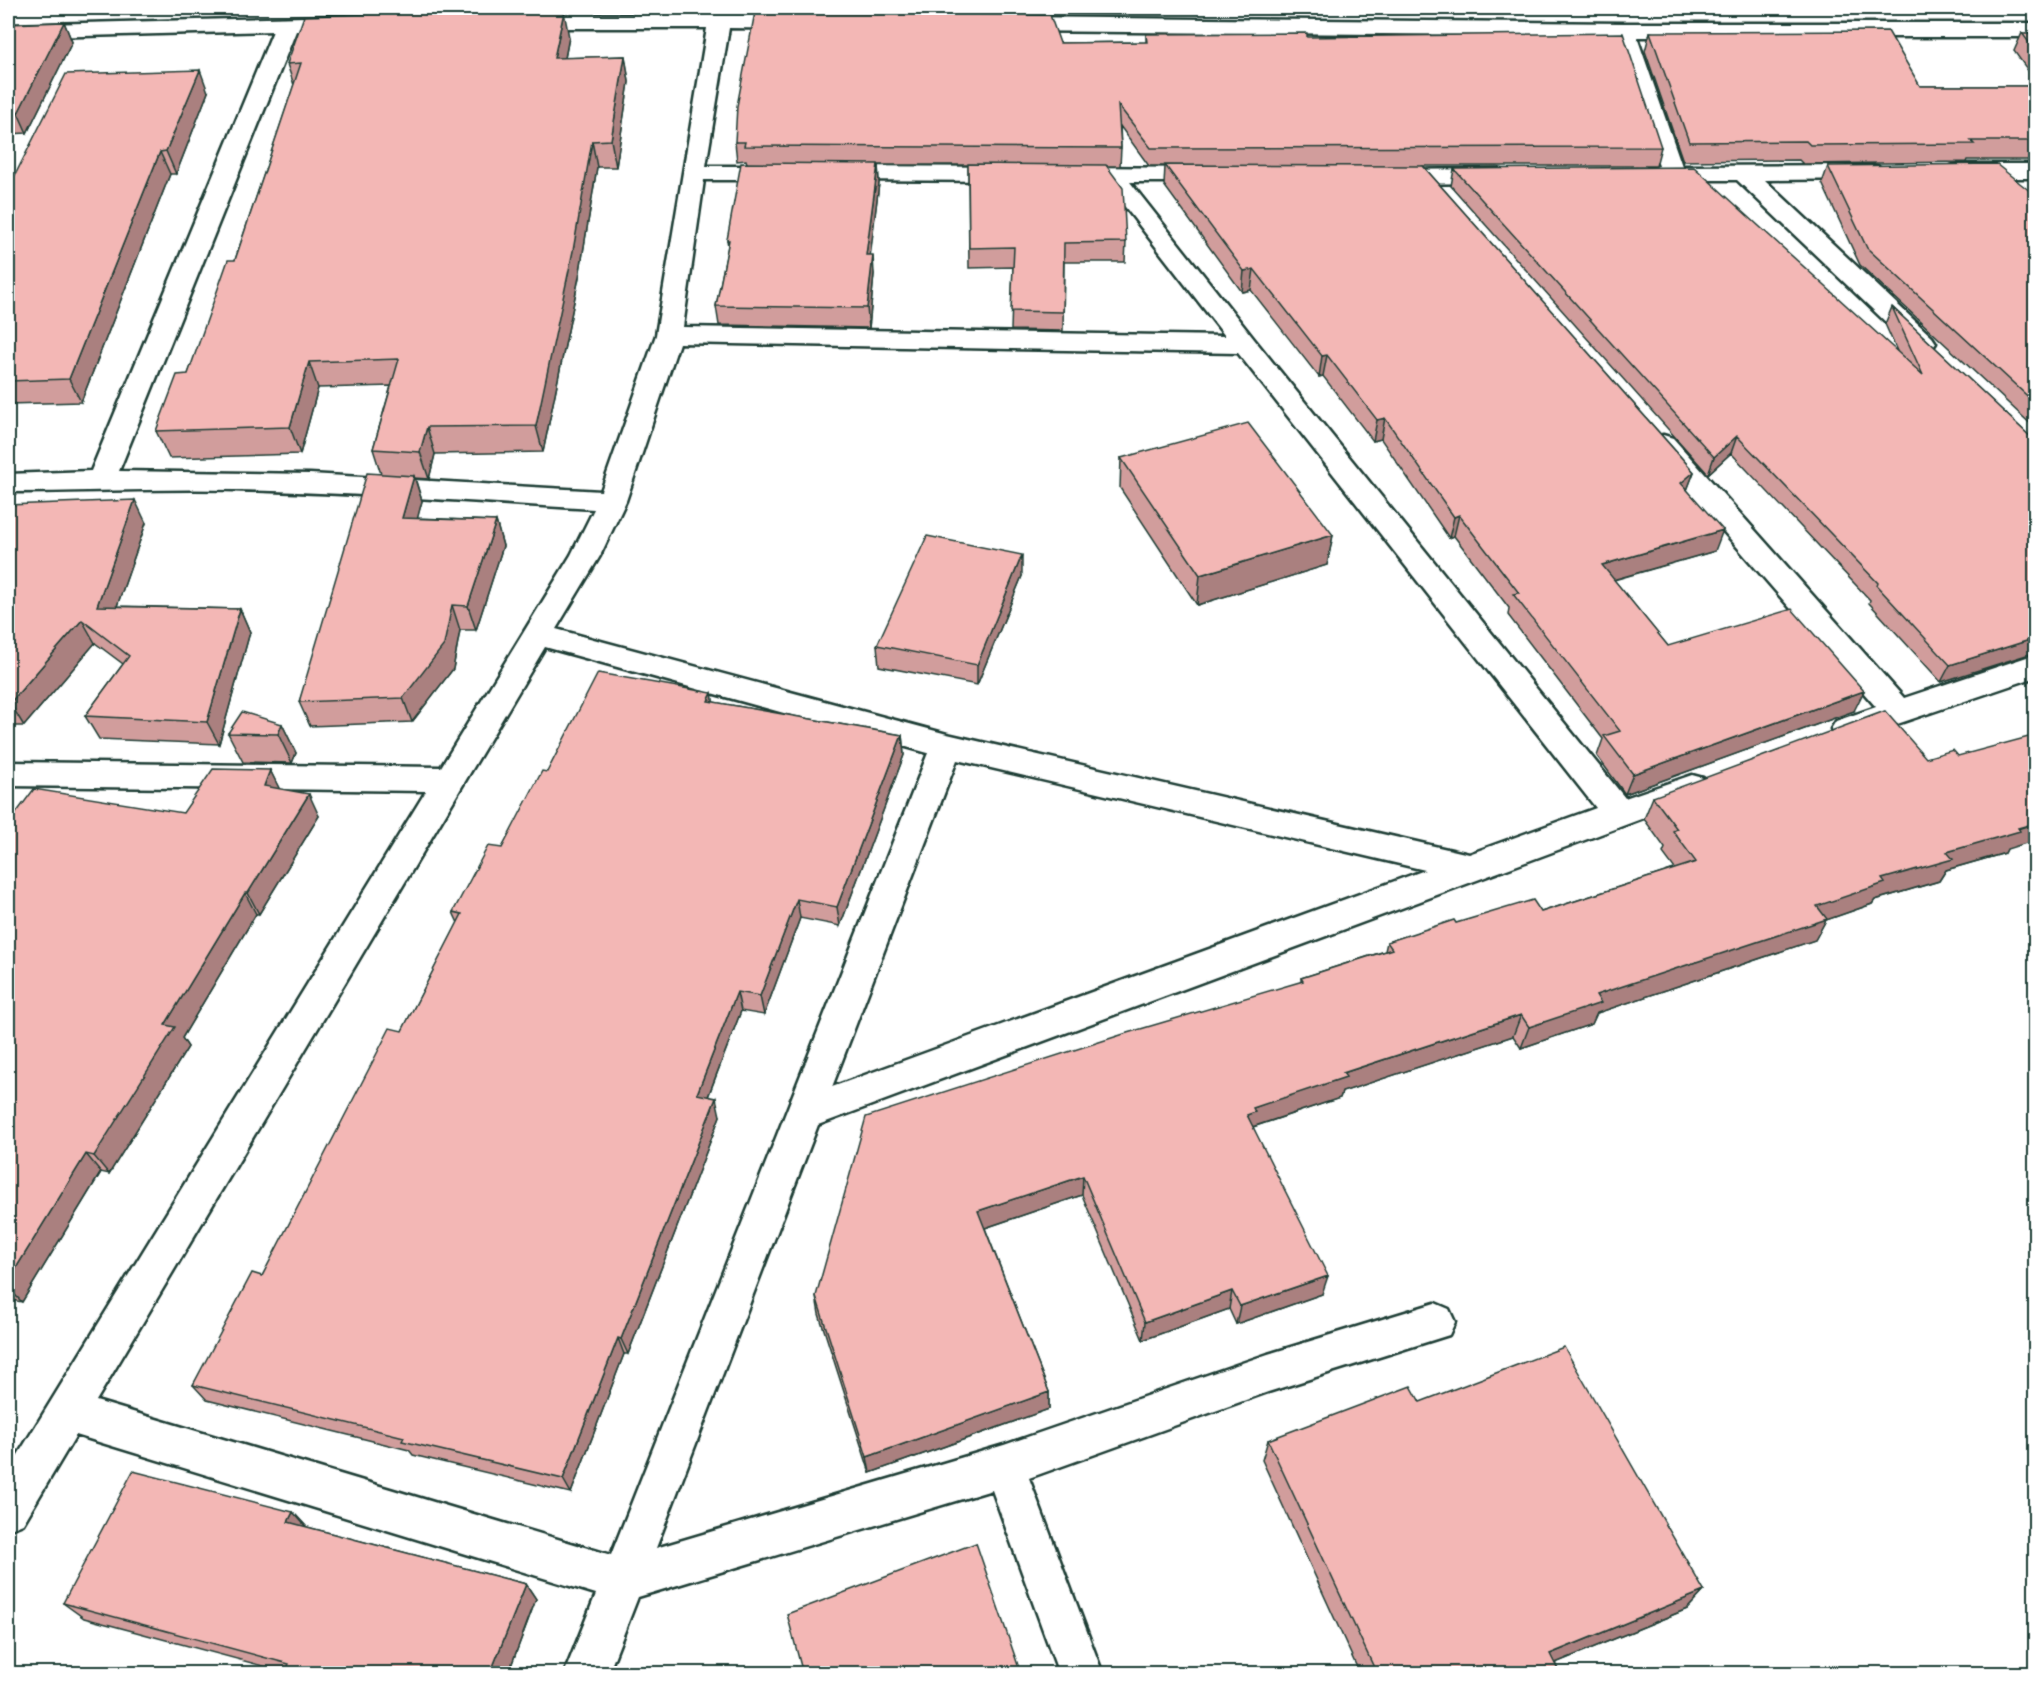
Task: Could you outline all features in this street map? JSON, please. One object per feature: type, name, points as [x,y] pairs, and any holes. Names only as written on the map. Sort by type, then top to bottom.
[{"type":"street","points":[[1861,8],[1884,29]]},
{"type":"street","points":[[500,21],[525,14],[823,22]]},
{"type":"street","points":[[8,1509],[585,556],[612,501],[669,335],[719,21]]},
{"type":"street","points":[[8,31],[371,22]]},
{"type":"street","points":[[986,24],[1623,30],[2036,30]]},
{"type":"street","points":[[102,479],[287,25]]},
{"type":"street","points":[[1623,30],[1673,173]]},
{"type":"street","points":[[1940,171],[2036,171]]},
{"type":"street","points":[[2009,171],[2036,192]]},
{"type":"street","points":[[1638,174],[1894,172]]},
{"type":"street","points":[[693,173],[1228,176]]},
{"type":"street","points":[[1744,173],[1941,360]]},
{"type":"street","points":[[1112,174],[1245,345],[1619,814]]},
{"type":"street","points":[[1369,177],[1521,176]]},
{"type":"street","points":[[1427,177],[1450,204]]},
{"type":"street","points":[[669,335],[1245,345]]},
{"type":"street","points":[[1647,426],[1897,710]]},
{"type":"street","points":[[8,483],[102,479],[213,479],[356,484],[612,501]]},
{"type":"street","points":[[536,634],[947,746],[1470,867]]},
{"type":"street","points":[[1819,739],[1897,710],[2036,665]]},
{"type":"street","points":[[586,1674],[947,746]]},
{"type":"street","points":[[8,775],[448,779]]},
{"type":"street","points":[[804,1114],[1719,777]]},
{"type":"street","points":[[66,1412],[621,1580],[1004,1466],[1268,1373],[1435,1322]]},
{"type":"street","points":[[1004,1466],[1081,1674]]},
{"type":"building","points":[[456,11],[455,14],[564,12],[554,58],[625,56],[611,140],[592,141],[573,251],[536,426],[427,427],[420,452],[373,449],[399,359],[309,362],[290,427],[156,431],[177,375],[188,374],[228,260],[235,260],[301,63],[287,64],[304,16]]},
{"type":"building","points":[[755,12],[1050,15],[1060,43],[1147,42],[1146,34],[1307,33],[1307,37],[1623,33],[1661,147],[1151,148],[1118,105],[1121,148],[744,146],[745,142],[735,142],[737,106]]},
{"type":"building","points":[[64,22],[18,113],[8,113],[8,24]]},
{"type":"building","points":[[1888,31],[1920,86],[2036,86],[2036,141],[1971,141],[1974,144],[1810,145],[1806,141],[1689,142],[1650,32]]},
{"type":"building","points":[[2022,33],[2036,33],[2036,52]]},
{"type":"building","points":[[200,70],[166,151],[160,152],[69,379],[8,381],[8,189],[66,74]]},
{"type":"building","points":[[741,163],[878,164],[866,255],[873,255],[867,308],[716,306]]},
{"type":"building","points":[[968,164],[1106,165],[1123,188],[1126,242],[1064,243],[1063,312],[1011,311],[1014,247],[969,248]]},
{"type":"building","points":[[1996,164],[2036,196],[2036,404],[1867,248],[1828,166]]},
{"type":"building","points":[[1165,165],[1423,166],[1694,472],[1681,483],[1723,530],[1602,565],[1668,646],[1792,609],[1864,691],[1633,774],[1604,736],[1620,731],[1513,594],[1519,593],[1459,515],[1454,517],[1385,418],[1377,420],[1327,355],[1322,356],[1254,269],[1244,271]]},
{"type":"building","points":[[1694,167],[1923,375],[1892,307],[2036,440],[2036,638],[1950,665],[1877,586],[1878,583],[1737,436],[1714,457],[1454,169]]},
{"type":"building","points":[[1248,423],[1333,535],[1200,575],[1121,458]]},
{"type":"building","points":[[367,473],[414,476],[402,518],[496,521],[468,606],[452,605],[444,645],[403,698],[299,702]]},
{"type":"building","points":[[135,500],[97,606],[240,609],[207,722],[85,716],[129,656],[82,620],[8,703],[8,505]]},
{"type":"building","points":[[927,536],[1022,555],[977,665],[877,645]]},
{"type":"building","points":[[598,673],[712,693],[708,701],[902,735],[837,907],[797,899],[760,996],[737,992],[697,1094],[716,1098],[563,1479],[402,1441],[404,1437],[193,1385],[252,1273],[262,1276],[390,1028],[402,1031],[462,914],[453,912],[488,846],[502,848],[542,771],[547,772]]},
{"type":"building","points":[[1885,711],[1926,758],[1953,750],[1958,756],[2036,735],[2036,823],[2018,828],[2020,831],[1947,852],[1953,859],[1882,879],[1885,883],[1817,906],[1827,919],[1596,995],[1601,1003],[1529,1027],[1521,1015],[1343,1073],[1346,1077],[1253,1108],[1255,1112],[1247,1115],[1328,1276],[1240,1306],[1232,1291],[1145,1322],[1083,1176],[978,1211],[1049,1392],[867,1457],[816,1296],[866,1117],[1127,1033],[1303,981],[1301,978],[1392,949],[1387,942],[1454,920],[1456,923],[1533,900],[1541,912],[1696,862],[1673,831],[1677,829],[1653,797]]},
{"type":"building","points":[[242,712],[282,724],[278,734],[228,733]]},
{"type":"building","points":[[213,769],[270,770],[264,786],[309,794],[248,893],[245,893],[165,1025],[175,1027],[94,1156],[86,1154],[8,1281],[8,824],[34,789],[183,813]]},
{"type":"building","points":[[1564,1347],[1704,1591],[1550,1654],[1560,1674],[1377,1674],[1268,1440],[1411,1386],[1420,1402]]},
{"type":"building","points":[[133,1471],[293,1512],[288,1522],[526,1584],[490,1674],[285,1674],[289,1664],[63,1603]]},
{"type":"building","points":[[976,1543],[1021,1674],[803,1674],[787,1614]]}]
